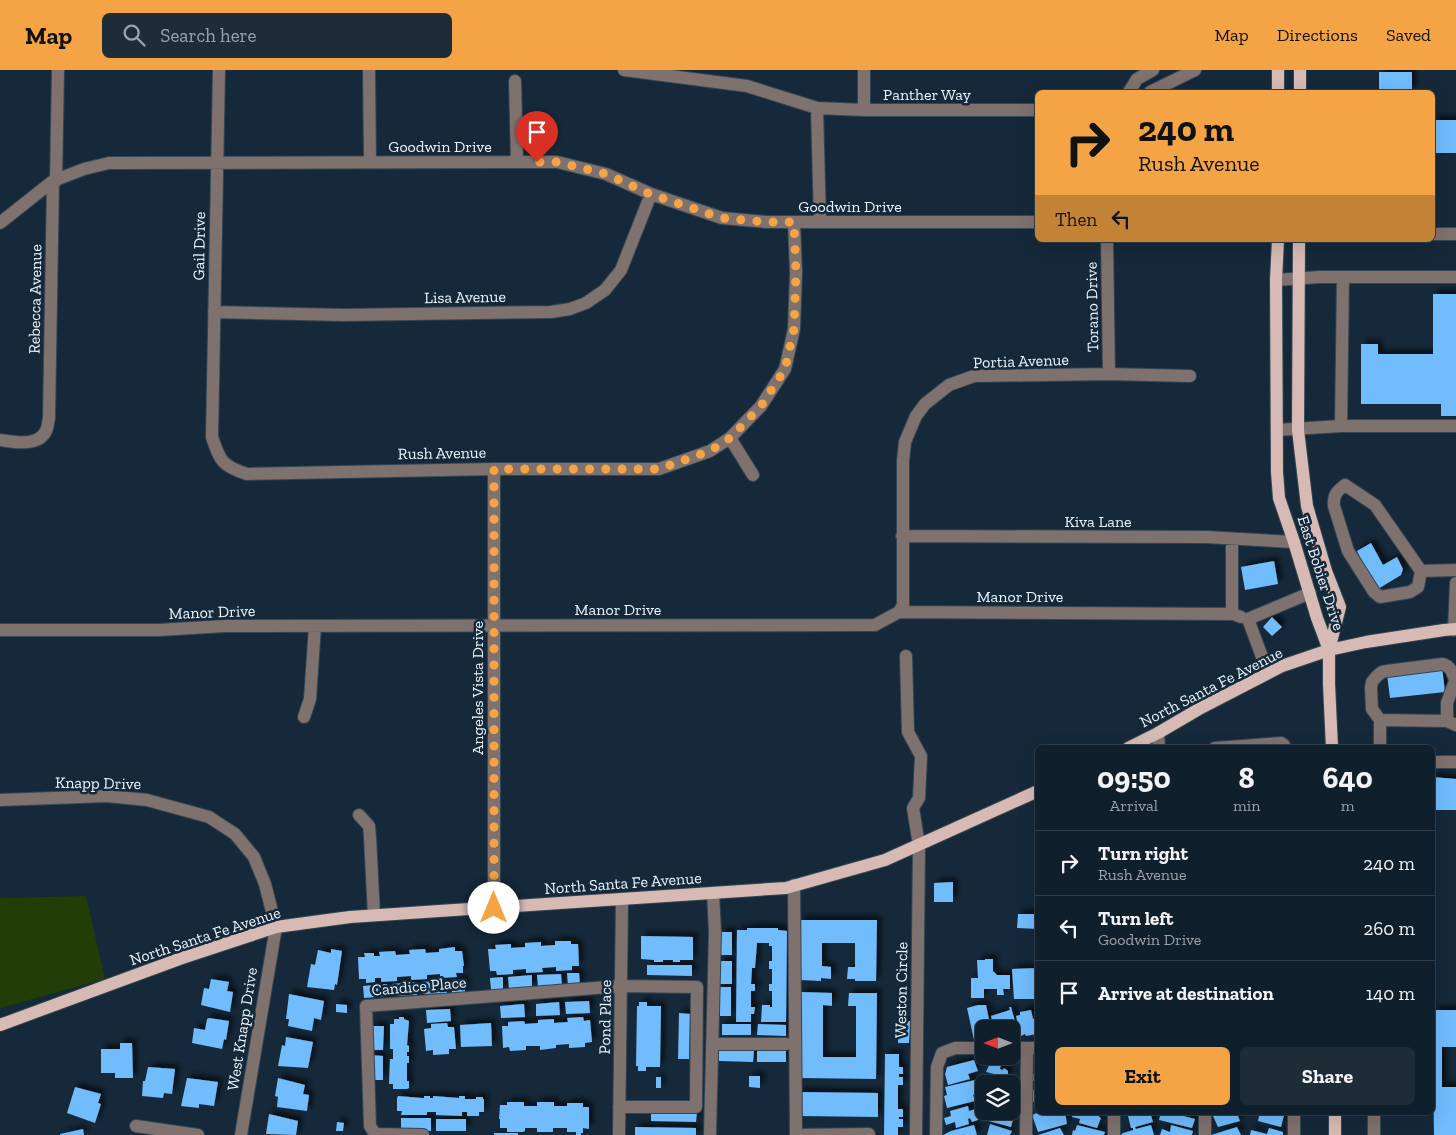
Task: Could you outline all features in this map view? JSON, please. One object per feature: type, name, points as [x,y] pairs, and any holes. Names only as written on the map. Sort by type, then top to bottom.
[{"type":"main road","points":[[1278,70],[1278,90]]},
{"type":"main road","points":[[1300,70],[1300,90]]},
{"type":"main road","name":"East Bobier Drive","points":[[1278,242],[1276,280],[1279,498],[1329,650]]},
{"type":"main road","name":"East Bobier Drive","points":[[1299,242],[1298,430],[1307,506],[1326,571],[1340,607],[1329,650]]},
{"type":"main road","name":"North Santa Fe Avenue","points":[[1134,745],[1158,734],[1199,709],[1268,673],[1329,650],[1366,642],[1455,630]]},
{"type":"main road","points":[[1329,650],[1332,745]]},
{"type":"main road","name":"North Santa Fe Avenue","points":[[0,1025],[182,958],[276,928],[374,915],[786,888],[885,860],[1035,792]]},
{"type":"main road","points":[[1335,1115],[1335,1135]]},
{"type":"street","name":"Rebecca Avenue","points":[[0,440],[24,443],[41,437],[47,430],[49,418],[58,70]]},
{"type":"street","name":"Gail Drive","points":[[212,423],[219,70]]},
{"type":"street","points":[[369,70],[370,162]]},
{"type":"street","name":"Panther Way","points":[[624,70],[747,86],[817,108],[864,110],[1035,110]]},
{"type":"street","points":[[864,70],[864,110]]},
{"type":"street","points":[[1130,90],[1136,79],[1152,70]]},
{"type":"street","points":[[1154,90],[1195,70]]},
{"type":"street","points":[[516,81],[517,162]]},
{"type":"street","points":[[817,108],[820,222]]},
{"type":"street","name":"Goodwin Drive","points":[[0,223],[55,181],[84,169],[109,164],[217,162],[557,162],[606,174],[650,194],[722,218],[766,222],[1035,222]]},
{"type":"street","name":"Lisa Avenue","points":[[214,312],[344,315],[551,312],[570,309],[586,303],[605,290],[620,270],[650,194]]},
{"type":"street","name":"Rush Avenue","points":[[212,423],[212,437],[218,455],[230,469],[247,474],[494,469],[659,469],[710,451],[730,438],[761,406],[785,369],[794,329],[796,272],[794,222]]},
{"type":"street","points":[[1435,234],[1456,234]]},
{"type":"street","name":"Torano Drive","points":[[1107,242],[1109,374]]},
{"type":"street","points":[[1276,280],[1343,277],[1456,278]]},
{"type":"street","points":[[1341,426],[1343,277]]},
{"type":"street","name":"Portia Avenue","points":[[899,612],[903,605],[902,536],[905,442],[916,416],[925,404],[949,385],[974,376],[1109,374],[1190,376]]},
{"type":"street","points":[[1277,430],[1341,426],[1456,426]]},
{"type":"street","points":[[730,438],[753,475]]},
{"type":"street","name":"Angeles Vista Drive","points":[[494,469],[494,908]]},
{"type":"street","points":[[1345,485],[1375,504],[1421,571],[1418,587],[1410,592],[1380,597],[1374,592],[1348,552],[1334,506],[1337,490],[1345,485]]},
{"type":"street","name":"Kiva Lane","points":[[902,536],[1232,539],[1294,542]]},
{"type":"street","points":[[1232,539],[1233,614]]},
{"type":"street","points":[[1421,571],[1456,570]]},
{"type":"street","points":[[1455,630],[1456,583]]},
{"type":"street","points":[[1268,673],[1248,619],[1310,593]]},
{"type":"street","name":"Manor Drive","points":[[0,630],[159,630],[225,626],[874,625],[899,612],[1233,614],[1248,619]]},
{"type":"street","points":[[304,717],[310,699],[315,626]]},
{"type":"street","name":"Weston Circle","points":[[906,656],[908,732],[921,756],[919,798],[913,808],[919,845],[916,1135]]},
{"type":"street","points":[[1380,720],[1452,723],[1447,703],[1456,682],[1453,672],[1447,665],[1382,672],[1372,682],[1371,688],[1372,709],[1380,720],[1380,745]]},
{"type":"street","points":[[1158,734],[1159,745]]},
{"type":"street","points":[[1255,745],[1281,743],[1284,745]]},
{"type":"street","points":[[1435,762],[1456,762]]},
{"type":"street","name":"Knapp Drive","points":[[0,800],[107,796],[147,800],[208,817],[235,834],[254,857],[265,884],[276,928]]},
{"type":"street","points":[[359,815],[369,826],[374,915]]},
{"type":"street","points":[[794,885],[796,1135],[869,1134]]},
{"type":"street","points":[[710,1135],[715,932],[712,893]]},
{"type":"street","name":"Pond Place","points":[[619,1135],[622,900]]},
{"type":"street","name":"West Knapp Drive","points":[[241,1135],[276,928]]},
{"type":"street","points":[[620,1106],[696,1107],[697,987],[621,986]]},
{"type":"street","name":"Candice Place","points":[[423,1135],[375,1134],[370,1126],[366,1006],[621,986]]},
{"type":"street","points":[[712,1044],[786,1044]]},
{"type":"street","points":[[936,1135],[937,1067],[942,1053],[955,1048],[975,1048]]},
{"type":"street","points":[[1026,1135],[1032,1048]]},
{"type":"street","points":[[1114,1115],[1114,1135]]},
{"type":"street","points":[[1205,1115],[1205,1135]]},
{"type":"street","points":[[1294,1115],[1294,1135]]},
{"type":"street","points":[[1374,1115],[1374,1135]]},
{"type":"street","points":[[136,1126],[198,1135]]},
{"type":"green space","points":[[86,896],[105,979],[0,1008],[0,898]]},
{"type":"building","points":[[1379,72],[1412,72],[1412,90],[1379,90]]},
{"type":"building","points":[[1435,120],[1456,120],[1456,153],[1435,153]]},
{"type":"building","points":[[1433,294],[1456,294],[1456,416],[1441,416],[1441,404],[1361,404],[1361,344],[1378,344],[1378,354],[1433,354]]},
{"type":"building","points":[[1371,543],[1383,565],[1397,557],[1403,569],[1401,575],[1378,589],[1356,571],[1363,563],[1357,551]]},
{"type":"building","points":[[1274,561],[1278,584],[1245,590],[1241,567]]},
{"type":"building","points":[[1272,617],[1282,627],[1272,636],[1263,627]]},
{"type":"building","points":[[1442,667],[1445,692],[1390,698],[1387,674]]},
{"type":"building","points":[[1435,777],[1456,779],[1456,810],[1435,810]]},
{"type":"building","points":[[953,882],[953,902],[934,902],[934,883]]},
{"type":"building","points":[[1018,914],[1035,914],[1035,929],[1017,928]]},
{"type":"building","points":[[799,920],[877,920],[876,981],[847,979],[848,967],[855,967],[855,943],[822,943],[822,966],[831,967],[831,979],[821,978],[821,981],[800,980]]},
{"type":"building","points":[[747,928],[778,928],[778,930],[787,931],[786,1022],[761,1022],[762,1005],[770,1005],[772,1007],[772,991],[769,991],[769,984],[772,984],[772,969],[769,969],[769,961],[772,961],[772,946],[769,946],[769,943],[757,943],[755,968],[752,968],[751,984],[755,984],[755,991],[751,991],[751,1007],[755,1007],[754,1014],[751,1014],[751,1022],[736,1022],[737,930],[747,930]]},
{"type":"building","points":[[721,932],[732,932],[732,955],[720,955]]},
{"type":"building","points":[[641,936],[693,937],[693,960],[673,962],[673,960],[663,960],[663,962],[654,962],[654,960],[641,959]]},
{"type":"building","points":[[555,941],[571,941],[571,944],[578,944],[579,966],[572,966],[572,970],[556,971],[556,967],[542,968],[543,972],[526,973],[526,969],[513,970],[513,974],[497,975],[496,971],[490,971],[488,949],[496,949],[495,945],[511,944],[511,948],[525,947],[525,943],[541,942],[541,946],[555,945]]},
{"type":"building","points":[[455,947],[455,951],[462,951],[464,966],[463,973],[456,973],[457,977],[440,978],[440,974],[427,975],[427,979],[411,980],[411,976],[397,977],[397,981],[381,982],[381,978],[375,978],[375,982],[366,983],[366,979],[359,979],[358,957],[365,957],[364,953],[374,953],[374,956],[380,956],[379,952],[395,951],[396,955],[410,954],[409,950],[425,949],[426,953],[439,952],[439,949]]},
{"type":"building","points":[[331,949],[342,951],[337,985],[335,984],[334,990],[307,987],[311,964],[315,965],[318,950],[331,953]]},
{"type":"building","points":[[993,959],[993,971],[997,975],[1010,975],[1010,989],[1003,989],[1004,995],[997,995],[997,989],[984,989],[984,998],[971,998],[971,978],[978,978],[977,960]]},
{"type":"building","points":[[720,961],[732,961],[732,984],[720,984]]},
{"type":"building","points":[[647,965],[692,965],[692,976],[647,975]]},
{"type":"building","points":[[1035,968],[1035,999],[1014,999],[1012,969]]},
{"type":"building","points":[[567,973],[579,973],[580,985],[568,986]]},
{"type":"building","points":[[561,974],[562,986],[538,987],[537,975]]},
{"type":"building","points":[[532,975],[532,987],[509,989],[508,977]]},
{"type":"building","points":[[503,977],[503,989],[491,990],[490,978]]},
{"type":"building","points":[[211,979],[229,982],[227,991],[233,992],[230,1012],[201,1005],[204,988],[209,989]]},
{"type":"building","points":[[464,979],[465,992],[452,993],[452,980]]},
{"type":"building","points":[[446,981],[447,993],[423,994],[422,982]]},
{"type":"building","points":[[417,982],[417,995],[393,996],[392,984]]},
{"type":"building","points":[[387,984],[388,996],[364,998],[363,986]]},
{"type":"building","points":[[720,987],[731,987],[731,1016],[720,1016]]},
{"type":"building","points":[[801,992],[832,993],[832,1006],[823,1005],[823,1057],[856,1057],[856,1006],[848,1006],[849,993],[877,993],[876,1079],[800,1078]]},
{"type":"building","points":[[289,994],[324,1001],[321,1020],[314,1018],[312,1031],[288,1026],[289,1019],[286,1019]]},
{"type":"building","points":[[589,1001],[590,1013],[566,1014],[565,1002]]},
{"type":"building","points":[[559,1002],[560,1015],[536,1016],[536,1004]]},
{"type":"building","points":[[639,1002],[647,1002],[647,1006],[661,1006],[660,1067],[646,1067],[646,1071],[638,1071],[638,1066],[636,1066],[637,1006],[639,1006]]},
{"type":"building","points":[[336,1004],[347,1005],[347,1013],[336,1012]]},
{"type":"building","points":[[524,1004],[525,1017],[501,1018],[500,1006]]},
{"type":"building","points":[[986,1005],[989,1020],[975,1020],[975,1040],[974,1040],[967,1008]]},
{"type":"building","points":[[1009,1007],[1011,1007],[1015,1020],[992,1020],[991,1016],[1010,1010]]},
{"type":"building","points":[[450,1009],[451,1021],[427,1023],[426,1010]]},
{"type":"building","points":[[1031,1010],[1033,1019],[1035,1018],[1035,1034],[1026,1036],[1025,1034],[1021,1036],[1020,1020],[1017,1020],[1016,1016],[1020,1015],[1020,1012]]},
{"type":"building","points":[[1435,1010],[1456,1010],[1456,1047],[1442,1047],[1442,1087],[1456,1087],[1456,1135],[1434,1135]]},
{"type":"building","points":[[679,1013],[690,1014],[689,1059],[678,1059]]},
{"type":"building","points":[[399,1017],[404,1017],[404,1019],[409,1021],[407,1081],[409,1081],[409,1088],[407,1089],[393,1089],[393,1084],[389,1084],[390,1059],[393,1059],[393,1049],[390,1049],[390,1024],[394,1024],[394,1019],[399,1019]]},
{"type":"building","points":[[583,1017],[584,1021],[590,1020],[592,1042],[585,1043],[585,1047],[569,1048],[569,1044],[556,1045],[556,1048],[540,1050],[540,1046],[526,1046],[526,1050],[510,1051],[509,1047],[503,1048],[502,1026],[508,1026],[508,1022],[524,1021],[525,1024],[538,1023],[538,1020],[554,1019],[554,1023],[568,1022],[567,1018]]},
{"type":"building","points":[[207,1019],[229,1021],[226,1040],[224,1039],[222,1049],[192,1043],[194,1028],[205,1030]]},
{"type":"building","points":[[898,1021],[910,1021],[909,1043],[898,1043]]},
{"type":"building","points":[[447,1023],[448,1027],[454,1027],[456,1049],[449,1049],[449,1054],[433,1055],[433,1050],[426,1051],[424,1029],[431,1028],[431,1024]]},
{"type":"building","points":[[491,1023],[492,1046],[461,1047],[460,1025]]},
{"type":"building","points":[[722,1024],[751,1024],[751,1035],[722,1035]]},
{"type":"building","points":[[758,1024],[786,1025],[786,1036],[757,1035]]},
{"type":"building","points":[[371,1026],[384,1026],[383,1050],[371,1050]]},
{"type":"building","points":[[286,1037],[313,1042],[308,1068],[278,1066],[282,1045],[285,1046]]},
{"type":"building","points":[[120,1043],[132,1043],[133,1078],[115,1078],[115,1073],[101,1073],[101,1049],[120,1049]]},
{"type":"building","points":[[719,1050],[754,1051],[753,1062],[719,1061]]},
{"type":"building","points":[[757,1051],[786,1051],[786,1062],[757,1062]]},
{"type":"building","points":[[885,1054],[899,1054],[899,1067],[903,1067],[903,1074],[899,1074],[899,1077],[903,1077],[903,1085],[898,1085],[898,1109],[903,1109],[903,1117],[899,1117],[899,1119],[903,1119],[903,1127],[898,1127],[898,1135],[884,1135]]},
{"type":"building","points":[[371,1055],[383,1056],[383,1080],[371,1080]]},
{"type":"building","points":[[974,1060],[978,1071],[968,1074],[970,1079],[948,1085],[945,1074],[947,1067]]},
{"type":"building","points":[[989,1065],[1001,1065],[1000,1069],[1003,1070],[1004,1068],[1008,1071],[1008,1075],[994,1075],[986,1072]]},
{"type":"building","points":[[148,1067],[175,1069],[172,1094],[164,1093],[163,1098],[142,1096],[143,1081],[145,1081]]},
{"type":"building","points":[[749,1076],[760,1076],[760,1088],[749,1087]]},
{"type":"building","points":[[656,1077],[661,1077],[661,1088],[656,1088]]},
{"type":"building","points":[[187,1078],[218,1082],[214,1106],[199,1104],[199,1108],[181,1106]]},
{"type":"building","points":[[278,1078],[305,1085],[303,1094],[309,1095],[307,1111],[277,1107],[278,1097],[275,1096]]},
{"type":"building","points":[[975,1080],[975,1094],[973,1095],[975,1101],[947,1108],[944,1096],[947,1095],[945,1087]]},
{"type":"building","points":[[75,1087],[101,1094],[98,1103],[101,1104],[95,1123],[67,1113]]},
{"type":"building","points":[[1033,1090],[1035,1090],[1035,1101],[1033,1102]]},
{"type":"building","points":[[798,1092],[878,1093],[878,1117],[798,1116]]},
{"type":"building","points":[[398,1096],[459,1098],[459,1096],[465,1096],[465,1099],[483,1097],[484,1112],[479,1112],[479,1116],[467,1116],[467,1112],[462,1112],[462,1116],[436,1115],[436,1112],[427,1112],[427,1115],[401,1115],[402,1111],[397,1111]]},
{"type":"building","points":[[507,1102],[524,1102],[524,1106],[537,1106],[537,1102],[554,1102],[554,1106],[567,1106],[567,1103],[583,1103],[583,1107],[589,1107],[589,1129],[583,1128],[581,1135],[576,1135],[576,1132],[567,1132],[567,1128],[553,1128],[553,1132],[537,1132],[537,1128],[525,1128],[523,1132],[507,1132],[507,1128],[500,1128],[499,1119],[500,1105],[507,1105]]},
{"type":"building","points":[[968,1106],[969,1111],[975,1109],[975,1120],[978,1120],[972,1122],[970,1118],[968,1119],[969,1124],[956,1128],[955,1122],[946,1125],[944,1118],[951,1116],[950,1111]]},
{"type":"building","points":[[651,1111],[697,1111],[696,1122],[651,1121]]},
{"type":"building","points":[[269,1114],[298,1121],[296,1135],[266,1134]]},
{"type":"building","points":[[1032,1115],[1066,1115],[1067,1124],[1038,1132]]},
{"type":"building","points":[[1072,1115],[1099,1115],[1101,1118],[1097,1128],[1079,1123],[1080,1119],[1072,1117]]},
{"type":"building","points":[[1128,1115],[1151,1115],[1153,1122],[1135,1127],[1136,1129],[1151,1125],[1154,1135],[1121,1135],[1133,1130]]},
{"type":"building","points":[[1160,1115],[1180,1115],[1195,1119],[1192,1128],[1159,1120]]},
{"type":"building","points":[[1240,1115],[1238,1116],[1240,1121],[1218,1127],[1213,1116]]},
{"type":"building","points":[[1254,1115],[1284,1115],[1281,1127],[1258,1121],[1259,1116]]},
{"type":"building","points":[[401,1118],[431,1118],[431,1131],[401,1131]]},
{"type":"building","points":[[436,1119],[466,1119],[466,1131],[436,1131]]},
{"type":"building","points":[[985,1120],[1013,1120],[1011,1127]]},
{"type":"building","points":[[337,1122],[344,1123],[343,1131],[336,1131]]},
{"type":"building","points":[[990,1124],[1012,1131],[1010,1135],[987,1135]]},
{"type":"building","points":[[974,1125],[977,1135],[943,1135],[951,1131]]},
{"type":"building","points":[[1077,1125],[1105,1132],[1104,1135],[1072,1135]]},
{"type":"building","points":[[1171,1125],[1193,1131],[1192,1135],[1160,1135],[1162,1129],[1170,1132]]},
{"type":"building","points":[[635,1127],[696,1128],[696,1135],[635,1135]]},
{"type":"building","points":[[1237,1127],[1241,1135],[1211,1135]]},
{"type":"building","points":[[1060,1128],[1064,1135],[1038,1135]]},
{"type":"building","points":[[1269,1128],[1283,1132],[1283,1135],[1250,1135],[1251,1130],[1267,1134]]},
{"type":"building","points":[[83,1129],[84,1135],[60,1135],[60,1134]]},
{"type":"building","points":[[494,1133],[518,1133],[518,1135],[494,1135]]},
{"type":"route","points":[[494,908],[494,469],[659,469],[710,451],[730,438],[761,406],[785,369],[794,329],[796,272],[794,222],[766,222],[722,218],[650,194],[606,174],[557,162],[537,162]]}]
